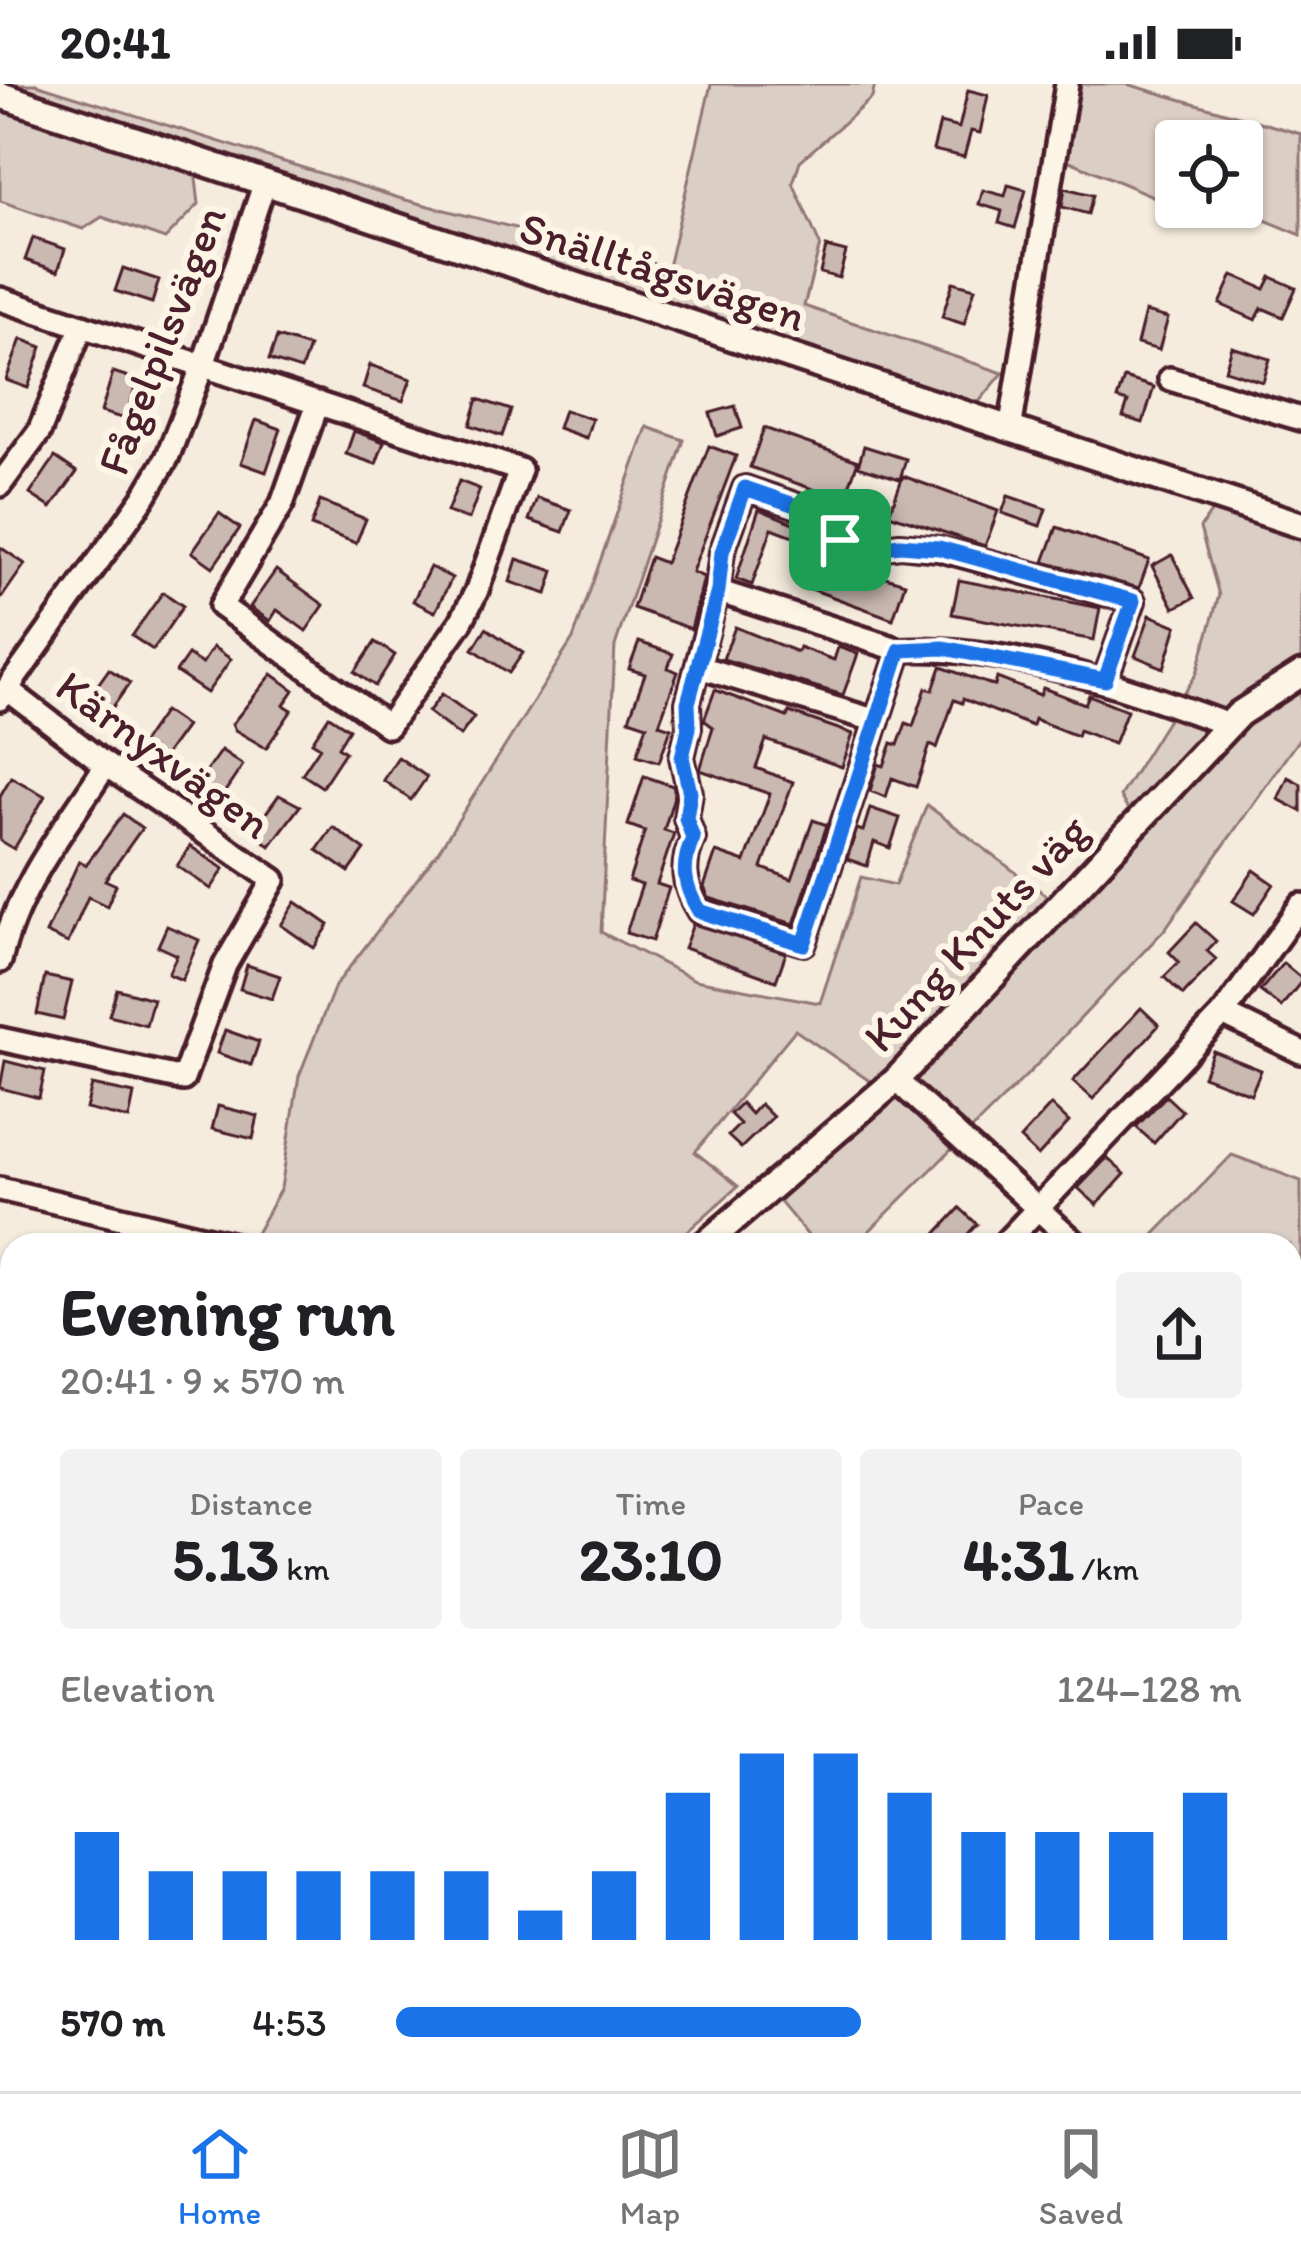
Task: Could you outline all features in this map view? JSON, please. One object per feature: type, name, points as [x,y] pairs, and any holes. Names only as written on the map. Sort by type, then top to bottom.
[{"type":"street","points":[[1010,430],[1067,84]]},
{"type":"street","name":"Snälltågsvägen","points":[[0,95],[1301,525]]},
{"type":"street","name":"Fågelpilsvägen","points":[[3,694],[167,458],[265,182]]},
{"type":"street","points":[[0,299],[203,365],[318,403],[520,470],[461,622],[388,726],[221,606],[282,504],[318,403]]},
{"type":"street","points":[[0,485],[39,432],[82,326]]},
{"type":"street","points":[[1170,379],[1301,419]]},
{"type":"street","points":[[900,650],[804,944],[699,911],[689,895],[682,862],[693,838],[686,818],[690,793],[682,757],[689,728],[688,703],[718,591],[722,552],[745,488],[812,511],[840,540],[869,549],[939,548],[1133,601],[1105,680]]},
{"type":"street","points":[[718,591],[900,650],[944,648],[1105,680],[1229,725]]},
{"type":"street","points":[[699,667],[878,721]]},
{"type":"street","name":"Kung Knuts väg","points":[[718,1233],[896,1080],[1229,725],[1261,697],[1301,674]]},
{"type":"street","name":"Kärnyxvägen","points":[[0,1039],[183,1079],[225,965],[274,880],[3,694]]},
{"type":"street","points":[[0,961],[8,928],[30,881],[106,765]]},
{"type":"street","points":[[1014,1233],[1223,1014],[1301,905]]},
{"type":"street","points":[[1223,1014],[1301,1052]]},
{"type":"street","points":[[896,1080],[1065,1233]]},
{"type":"street","points":[[0,1189],[185,1233]]},
{"type":"shaded area","points":[[10,84],[36,84],[402,199],[668,267],[711,84],[875,84],[872,98],[800,161],[793,183],[820,245],[804,306],[1003,373],[978,403]]},
{"type":"shaded area","points":[[1081,84],[1127,84],[1252,120],[1155,120],[1155,197],[1065,159]]},
{"type":"shaded area","points":[[0,104],[195,170],[199,204],[165,239],[102,217],[83,229],[0,201]]},
{"type":"shaded area","points":[[1263,123],[1301,134],[1301,235],[1263,219]]},
{"type":"shaded area","points":[[647,427],[684,440],[615,646],[601,932],[695,980],[820,1003],[861,877],[895,885],[927,805],[1073,916],[1140,831],[1120,796],[1197,673],[1219,595],[1200,528],[1214,508],[1301,537],[1301,736],[1165,929],[1032,1070],[867,1233],[806,1233],[779,1201],[893,1097],[795,1030],[695,1152],[738,1186],[685,1233],[256,1233],[281,1188],[299,1076],[335,986],[438,852],[573,639]]},
{"type":"shaded area","points":[[1232,1155],[1301,1181],[1301,1233],[1156,1233]]},
{"type":"building","points":[[968,90],[988,95],[980,133],[971,131],[964,157],[933,150],[940,123],[959,128]]},
{"type":"building","points":[[1008,185],[1026,190],[1015,228],[999,223],[1002,211],[979,204],[983,190],[1005,196]]},
{"type":"building","points":[[1065,188],[1093,195],[1088,214],[1062,207]]},
{"type":"building","points":[[33,238],[65,249],[58,271],[25,260]]},
{"type":"building","points":[[826,247],[846,252],[839,278],[820,273]]},
{"type":"building","points":[[123,268],[159,280],[152,303],[115,291]]},
{"type":"building","points":[[1233,275],[1265,289],[1271,277],[1296,288],[1283,317],[1262,308],[1256,320],[1220,304]]},
{"type":"building","points":[[953,282],[975,288],[964,324],[942,317]]},
{"type":"building","points":[[1145,312],[1168,318],[1159,350],[1137,344]]},
{"type":"building","points":[[277,337],[309,347],[301,370],[269,360]]},
{"type":"building","points":[[21,339],[42,347],[28,388],[6,380]]},
{"type":"building","points":[[1232,347],[1270,359],[1263,382],[1225,370]]},
{"type":"building","points":[[370,365],[411,379],[403,401],[363,388]]},
{"type":"building","points":[[113,372],[138,380],[125,419],[101,412]]},
{"type":"building","points":[[1124,378],[1154,387],[1143,423],[1123,417],[1128,402],[1117,399]]},
{"type":"building","points":[[478,399],[511,410],[502,436],[470,425]]},
{"type":"building","points":[[735,406],[742,428],[717,436],[710,413]]},
{"type":"building","points":[[564,410],[592,419],[586,438],[558,428]]},
{"type":"building","points":[[256,420],[281,429],[266,472],[241,463]]},
{"type":"building","points":[[764,428],[858,461],[844,500],[750,467]]},
{"type":"building","points":[[354,431],[384,442],[376,464],[346,454]]},
{"type":"building","points":[[709,446],[736,456],[692,572],[704,577],[691,629],[633,608],[650,557],[665,563]]},
{"type":"building","points":[[864,446],[906,459],[900,479],[858,466]]},
{"type":"building","points":[[55,457],[77,472],[51,508],[30,494]]},
{"type":"building","points":[[903,476],[998,511],[985,546],[889,514]]},
{"type":"building","points":[[459,481],[480,489],[469,519],[447,512]]},
{"type":"building","points":[[1008,496],[1046,509],[1040,526],[1002,513]]},
{"type":"building","points":[[537,498],[571,510],[563,532],[529,520]]},
{"type":"building","points":[[320,501],[366,519],[356,543],[311,526]]},
{"type":"building","points":[[759,509],[808,529],[804,540],[772,528],[752,585],[736,579]]},
{"type":"building","points":[[219,513],[240,528],[213,567],[192,552]]},
{"type":"building","points":[[1057,527],[1149,560],[1139,588],[1044,562]]},
{"type":"building","points":[[0,547],[25,564],[0,600]]},
{"type":"building","points":[[1172,555],[1194,598],[1174,608],[1152,566]]},
{"type":"building","points":[[821,557],[905,583],[893,619],[811,589]]},
{"type":"building","points":[[517,559],[554,571],[547,594],[510,582]]},
{"type":"building","points":[[430,567],[452,578],[435,612],[413,601]]},
{"type":"building","points":[[276,570],[324,605],[306,631],[277,610],[270,621],[250,607]]},
{"type":"building","points":[[959,580],[1100,608],[1094,640],[952,614]]},
{"type":"building","points":[[163,592],[183,606],[153,650],[132,636]]},
{"type":"building","points":[[1150,615],[1177,626],[1164,668],[1135,656]]},
{"type":"building","points":[[735,627],[797,652],[799,647],[834,660],[838,647],[858,654],[843,695],[723,659]]},
{"type":"building","points":[[486,628],[523,653],[509,673],[473,649]]},
{"type":"building","points":[[375,642],[395,655],[375,686],[355,672]]},
{"type":"building","points":[[639,642],[673,654],[668,668],[678,672],[659,724],[671,728],[659,762],[637,755],[647,725],[629,719],[645,674],[629,669]]},
{"type":"building","points":[[213,647],[231,659],[207,693],[176,672],[188,655],[202,664]]},
{"type":"building","points":[[941,667],[995,686],[997,678],[1040,695],[1043,688],[1085,704],[1089,695],[1127,710],[1114,744],[1034,719],[1032,726],[963,699],[962,703],[954,700],[937,748],[930,745],[916,787],[892,778],[886,797],[870,791],[878,764],[884,766],[906,723],[913,726],[926,688],[933,690]]},
{"type":"building","points":[[109,669],[130,683],[105,718],[84,704]]},
{"type":"building","points":[[272,674],[294,690],[284,705],[292,710],[266,748],[232,724]]},
{"type":"building","points":[[715,690],[787,717],[789,712],[853,734],[842,767],[766,740],[756,768],[793,782],[762,868],[792,879],[813,820],[827,825],[794,924],[709,898],[704,887],[716,852],[745,862],[770,794],[700,770],[713,727],[704,720]]},
{"type":"building","points":[[442,694],[474,717],[460,736],[428,712]]},
{"type":"building","points":[[164,711],[186,726],[163,758],[142,743]]},
{"type":"building","points":[[329,716],[349,729],[338,747],[345,752],[322,787],[302,774],[320,747],[312,742]]},
{"type":"building","points":[[221,750],[243,765],[220,799],[198,783]]},
{"type":"building","points":[[398,757],[427,777],[411,800],[383,780]]},
{"type":"building","points":[[644,776],[673,786],[675,793],[664,830],[674,833],[657,884],[669,888],[652,941],[626,933],[642,885],[629,881],[645,831],[628,825]]},
{"type":"building","points":[[11,777],[45,796],[14,849],[0,841],[0,796]]},
{"type":"building","points":[[1288,777],[1301,784],[1301,811],[1278,799]]},
{"type":"building","points":[[279,795],[300,806],[270,846],[252,832]]},
{"type":"building","points":[[870,808],[900,818],[890,848],[874,842],[867,866],[847,859]]},
{"type":"building","points":[[123,814],[142,828],[105,880],[116,885],[107,906],[88,897],[68,943],[46,933],[79,861],[86,865]]},
{"type":"building","points":[[333,827],[365,850],[349,872],[317,850]]},
{"type":"building","points":[[190,846],[224,869],[211,889],[177,866]]},
{"type":"building","points":[[1254,870],[1274,884],[1254,914],[1233,901]]},
{"type":"building","points":[[296,902],[329,925],[314,948],[281,925]]},
{"type":"building","points":[[1196,923],[1216,941],[1207,951],[1216,959],[1183,995],[1164,977],[1179,962],[1169,952]]},
{"type":"building","points":[[693,924],[786,953],[776,981],[684,948]]},
{"type":"building","points":[[167,926],[199,940],[182,980],[168,974],[177,955],[158,946]]},
{"type":"building","points":[[1283,963],[1301,982],[1281,1007],[1260,991]]},
{"type":"building","points":[[247,965],[280,976],[272,999],[240,989]]},
{"type":"building","points":[[45,976],[72,982],[63,1020],[37,1014]]},
{"type":"building","points":[[117,989],[153,999],[146,1025],[109,1015]]},
{"type":"building","points":[[1141,1008],[1159,1025],[1093,1099],[1073,1081]]},
{"type":"building","points":[[225,1030],[259,1042],[251,1065],[217,1053]]},
{"type":"building","points":[[1213,1051],[1261,1070],[1251,1094],[1203,1076]]},
{"type":"building","points":[[5,1061],[45,1071],[39,1098],[0,1088]]},
{"type":"building","points":[[92,1085],[134,1094],[129,1119],[86,1109]]},
{"type":"building","points":[[1166,1096],[1182,1111],[1154,1143],[1136,1127]]},
{"type":"building","points":[[741,1103],[751,1114],[760,1104],[773,1117],[741,1148],[728,1136],[740,1124],[730,1114]]},
{"type":"building","points":[[1051,1105],[1069,1122],[1038,1156],[1020,1139]]},
{"type":"building","points":[[218,1106],[258,1116],[253,1139],[212,1129]]},
{"type":"building","points":[[1107,1158],[1125,1174],[1097,1205],[1078,1188]]},
{"type":"building","points":[[960,1208],[977,1224],[969,1233],[937,1233]]},
{"type":"route","points":[[745,488],[812,511],[840,540],[869,549],[939,548],[1133,601],[1105,680],[944,648],[900,650],[804,944],[699,911],[689,895],[682,862],[693,838],[686,818],[690,793],[682,757],[689,728],[688,703],[718,591],[722,552],[745,488]]}]
